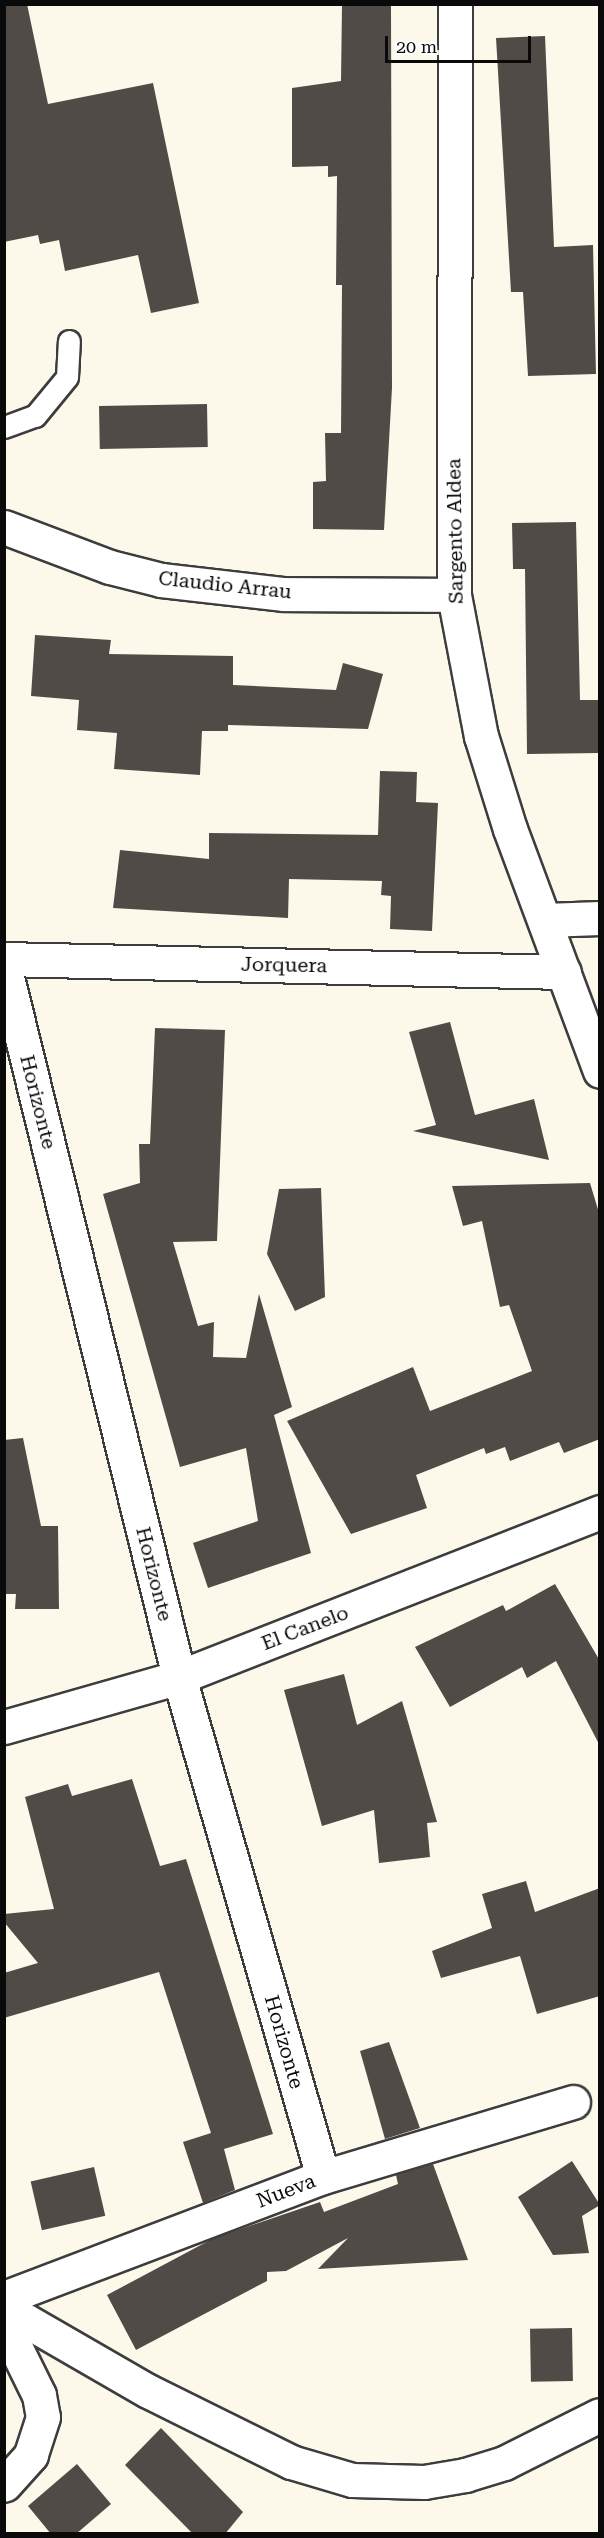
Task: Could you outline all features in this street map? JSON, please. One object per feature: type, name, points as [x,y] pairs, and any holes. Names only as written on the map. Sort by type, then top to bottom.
[{"type":"street","name":"Sargento Aldea","points":[[455,4],[454,596],[481,736],[600,1071]]},
{"type":"street","name":"Claudio Arrau","points":[[4,526],[110,567],[161,580],[284,594],[454,596]]},
{"type":"street","points":[[545,920],[600,918]]},
{"type":"street","name":"Jorquera","points":[[4,959],[564,972]]},
{"type":"street","name":"Horizonte","points":[[4,965],[179,1677],[322,2177]]},
{"type":"street","name":"El Canelo","points":[[4,1727],[179,1677],[600,1512]]},
{"type":"street","name":"Nueva","points":[[4,2298],[322,2177],[573,2102]]},
{"type":"street","points":[[4,2308],[148,2391],[271,2452],[352,2480],[424,2482],[465,2475],[504,2463],[600,2415]]},
{"type":"street","points":[[4,2324],[39,2395],[43,2417],[31,2456],[4,2485]]},
{"type":"lane","points":[[4,427],[35,416],[67,377],[69,341]]},
{"type":"building","points":[[4,4],[27,4],[48,104],[153,83],[199,303],[151,313],[138,255],[65,271],[59,240],[40,244],[38,235],[4,242]]},
{"type":"building","points":[[342,4],[391,4],[392,388],[384,530],[313,529],[313,482],[326,481],[325,433],[341,433],[342,285],[336,285],[337,176],[328,177],[328,166],[292,167],[292,88],[341,81]]},
{"type":"building","points":[[545,36],[554,247],[593,245],[596,374],[528,376],[523,292],[511,292],[496,38]]},
{"type":"building","points":[[207,404],[208,447],[100,449],[99,406]]},
{"type":"building","points":[[576,522],[580,700],[600,700],[600,753],[527,754],[525,569],[513,569],[512,523]]},
{"type":"building","points":[[35,635],[111,640],[109,654],[233,656],[233,685],[336,690],[343,663],[383,674],[368,729],[228,725],[228,731],[202,731],[200,775],[114,769],[117,733],[77,730],[79,700],[31,696]]},
{"type":"building","points":[[380,771],[417,772],[416,802],[438,803],[432,931],[390,929],[391,896],[381,895],[382,881],[289,879],[288,918],[113,908],[120,850],[209,859],[209,833],[378,835]]},
{"type":"building","points":[[450,1022],[475,1115],[534,1099],[549,1160],[413,1131],[436,1125],[409,1032]]},
{"type":"building","points":[[155,1028],[225,1030],[217,1241],[173,1242],[198,1326],[214,1322],[213,1357],[246,1358],[259,1294],[292,1407],[274,1415],[311,1553],[208,1588],[193,1543],[258,1521],[246,1448],[180,1467],[103,1194],[140,1183],[139,1144],[150,1144]]},
{"type":"building","points":[[590,1183],[600,1216],[600,1439],[564,1453],[559,1442],[510,1461],[505,1447],[486,1454],[484,1448],[416,1475],[427,1508],[351,1534],[287,1421],[413,1367],[430,1411],[532,1371],[509,1305],[500,1307],[482,1221],[463,1226],[452,1186]]},
{"type":"building","points":[[321,1188],[325,1297],[295,1311],[267,1254],[279,1189]]},
{"type":"building","points":[[23,1438],[41,1526],[58,1526],[59,1609],[15,1609],[16,1594],[4,1594],[4,1440]]},
{"type":"building","points":[[555,1584],[600,1661],[600,1746],[556,1661],[527,1678],[522,1667],[450,1707],[415,1647],[503,1605],[506,1611]]},
{"type":"building","points":[[344,1674],[357,1725],[402,1701],[437,1822],[427,1823],[430,1857],[379,1863],[374,1810],[322,1826],[284,1690]]},
{"type":"building","points":[[132,1779],[160,1866],[186,1859],[273,2134],[224,2149],[235,2190],[203,2203],[183,2142],[211,2133],[159,1972],[4,2018],[4,1973],[38,1963],[4,1922],[4,1914],[54,1909],[25,1797],[68,1784],[72,1796]]},
{"type":"building","points":[[526,1881],[535,1912],[600,1888],[600,1996],[537,2014],[520,1956],[441,1978],[432,1951],[492,1928],[482,1894]]},
{"type":"building","points":[[389,2042],[420,2128],[385,2139],[360,2051]]},
{"type":"building","points":[[572,2161],[600,2205],[582,2216],[589,2253],[553,2255],[518,2197]]},
{"type":"building","points":[[433,2164],[468,2260],[318,2269],[348,2238],[286,2271],[267,2272],[267,2281],[136,2350],[107,2295],[214,2238],[320,2202],[324,2212],[398,2184],[396,2175]]},
{"type":"building","points":[[94,2167],[105,2216],[42,2230],[31,2182]]},
{"type":"building","points":[[572,2328],[573,2381],[531,2382],[530,2329]]},
{"type":"building","points":[[161,2428],[243,2512],[225,2534],[193,2534],[125,2465]]},
{"type":"building","points":[[77,2464],[111,2504],[76,2534],[51,2534],[28,2506]]}]
